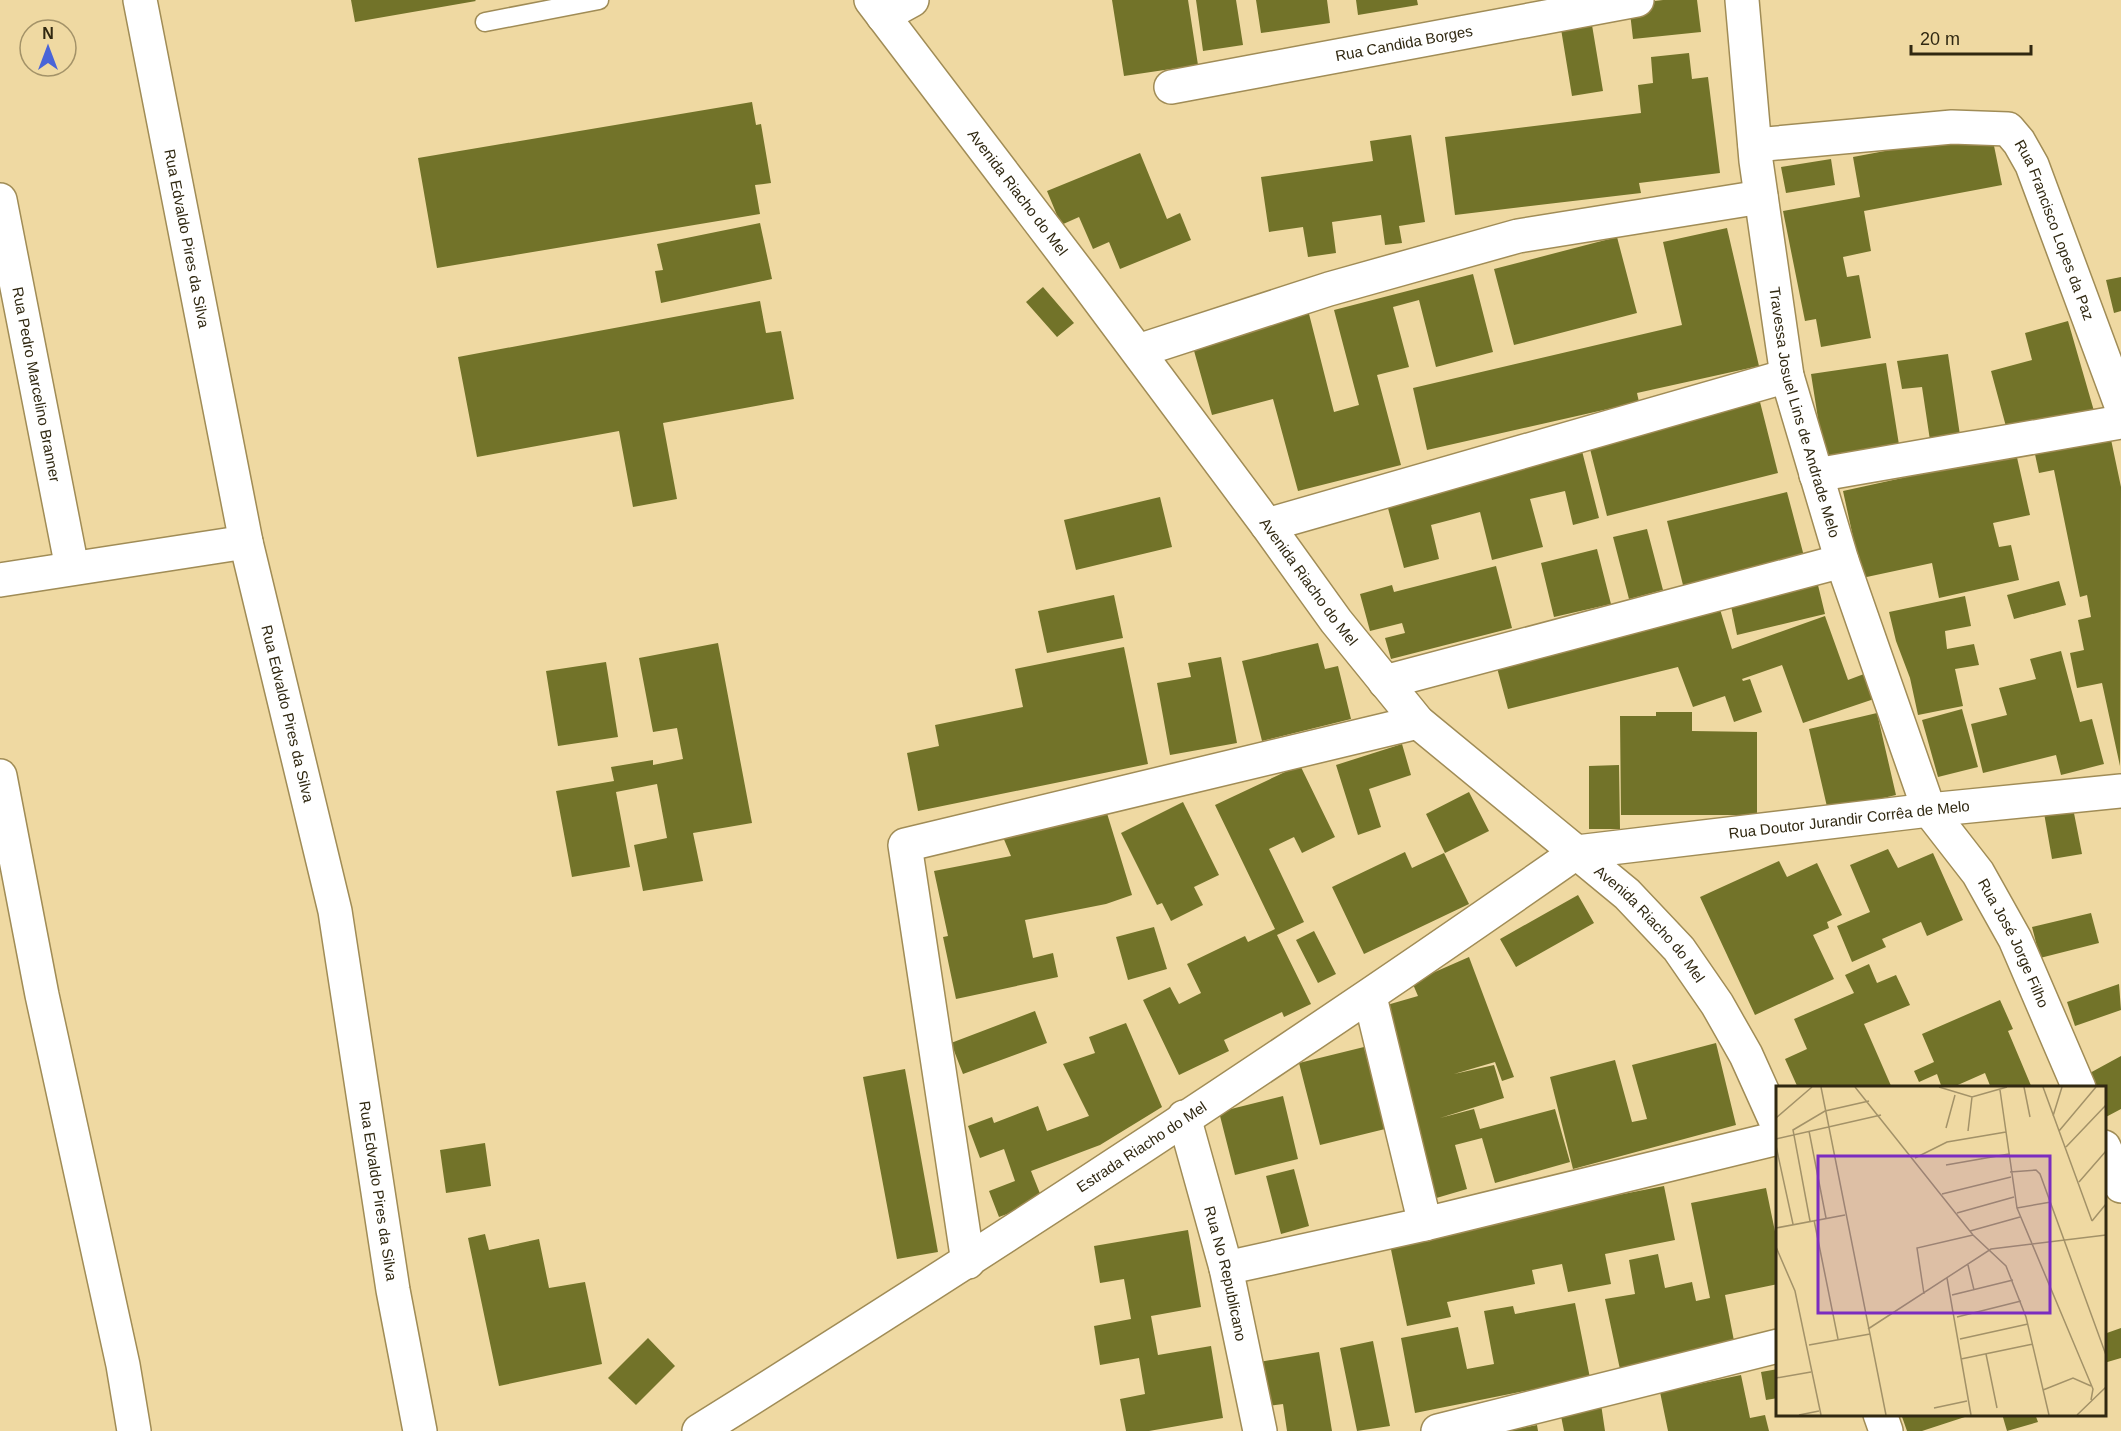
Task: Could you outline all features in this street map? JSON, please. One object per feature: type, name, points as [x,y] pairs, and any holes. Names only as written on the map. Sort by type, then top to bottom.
[{"type":"street","name":"Rua Edvaldo Pires da Silva","points":[[140,0],[246,542],[335,911],[393,1290],[420,1431]]},
{"type":"street","points":[[877,8],[912,0]]},
{"type":"street","name":"Rua Candida Borges","points":[[1171,87],[1637,0]]},
{"type":"street","name":"Travessa Josuel Lins de Andrade Melo","points":[[1743,0],[1761,197],[1787,376],[1842,561],[1929,810]]},
{"type":"street","name":"Avenida Riacho do Mel","points":[[877,8],[1138,351],[1336,621],[1418,722],[1627,894],[1679,950],[1717,1004],[1746,1055],[1776,1122]]},
{"type":"street","name":"Rua Francisco Lopes da Paz","points":[[1755,145],[1952,127],[2008,129],[2032,165],[2121,405]]},
{"type":"street","points":[[1138,351],[1329,289],[1518,236],[1761,197]]},
{"type":"street","name":"Rua Pedro Marcelino Branner","points":[[0,200],[72,568]]},
{"type":"street","points":[[1267,525],[1787,376]]},
{"type":"street","points":[[1816,475],[2121,422]]},
{"type":"street","points":[[0,580],[246,542]]},
{"type":"street","points":[[1385,682],[1842,561]]},
{"type":"street","points":[[968,1262],[905,845],[1418,722]]},
{"type":"street","points":[[0,776],[42,995],[123,1365],[134,1431]]},
{"type":"street","name":"Rua Doutor Jurandir Corrêa de Melo","points":[[1577,852],[1929,810],[2121,791]]},
{"type":"street","name":"Rua José Jorge Filho","points":[[1929,810],[1978,873],[2014,939],[2078,1086]]},
{"type":"street","name":"Estrada Riacho do Mel","points":[[699,1431],[968,1262],[1370,998],[1577,852]]},
{"type":"street","points":[[1370,998],[1425,1224]]},
{"type":"street","name":"Rua No Republicano","points":[[1184,1118],[1226,1268],[1260,1431]]},
{"type":"street","points":[[1226,1268],[1425,1224],[1776,1138]]},
{"type":"street","points":[[2106,1152],[2121,1186]]},
{"type":"street","points":[[1438,1431],[1776,1346]]},
{"type":"street","points":[[1881,1416],[1886,1431]]},
{"type":"lane","points":[[485,22],[599,0]]},
{"type":"building","points":[[351,0],[475,0],[476,1],[355,22]]},
{"type":"building","points":[[1112,0],[1188,0],[1198,65],[1124,76]]},
{"type":"building","points":[[1196,0],[1236,0],[1243,45],[1203,51]]},
{"type":"building","points":[[1256,0],[1327,0],[1330,23],[1261,33]]},
{"type":"building","points":[[1356,0],[1417,0],[1418,5],[1358,15]]},
{"type":"building","points":[[1663,0],[1697,0],[1701,32],[1633,39],[1629,4]]},
{"type":"building","points":[[1592,25],[1603,91],[1572,96],[1561,29]]},
{"type":"building","points":[[1689,53],[1692,79],[1708,77],[1720,173],[1639,183],[1641,193],[1455,215],[1445,137],[1641,113],[1638,85],[1653,83],[1651,57]]},
{"type":"building","points":[[752,102],[756,125],[761,124],[771,183],[755,185],[760,214],[437,268],[418,158]]},
{"type":"building","points":[[1991,131],[2002,185],[1864,211],[1871,251],[1843,257],[1847,277],[1859,275],[1871,338],[1821,347],[1816,319],[1805,321],[1783,211],[1860,197],[1853,157]]},
{"type":"building","points":[[1411,135],[1425,222],[1399,226],[1402,243],[1385,245],[1381,215],[1332,222],[1336,253],[1308,257],[1303,227],[1269,232],[1261,177],[1373,161],[1370,141]]},
{"type":"building","points":[[1140,153],[1167,219],[1180,213],[1191,240],[1120,269],[1109,242],[1093,249],[1079,217],[1061,225],[1047,191]]},
{"type":"building","points":[[1831,159],[1835,185],[1786,193],[1781,167]]},
{"type":"building","points":[[760,223],[772,279],[661,303],[655,271],[663,270],[657,244]]},
{"type":"building","points":[[1727,228],[1759,366],[1637,393],[1639,402],[1427,450],[1413,388],[1682,325],[1663,242]]},
{"type":"building","points":[[1617,237],[1637,313],[1514,345],[1494,269]]},
{"type":"building","points":[[1473,274],[1493,352],[1436,367],[1419,300],[1393,307],[1409,367],[1377,375],[1401,465],[1298,491],[1273,399],[1212,415],[1191,340],[1307,306],[1334,412],[1359,405],[1334,310]]},
{"type":"building","points":[[2121,277],[2121,311],[2114,313],[2106,280]]},
{"type":"building","points":[[1043,287],[1074,323],[1057,337],[1026,302]]},
{"type":"building","points":[[760,301],[766,333],[781,331],[794,399],[663,423],[677,499],[633,507],[619,431],[477,457],[458,357]]},
{"type":"building","points":[[2068,321],[2094,411],[2008,434],[1991,371],[2032,360],[2025,333]]},
{"type":"building","points":[[1948,354],[1961,442],[1931,447],[1922,387],[1902,389],[1897,361]]},
{"type":"building","points":[[1886,363],[1900,451],[1825,463],[1811,374]]},
{"type":"building","points":[[1760,402],[1778,473],[1607,516],[1589,445]]},
{"type":"building","points":[[2109,430],[2121,487],[2120,766],[2102,683],[2077,688],[2070,653],[2084,650],[2078,620],[2091,617],[2087,595],[2080,597],[2054,470],[2039,473],[2033,445]]},
{"type":"building","points":[[1581,447],[1599,518],[1573,525],[1565,491],[1530,499],[1543,547],[1492,560],[1480,512],[1431,525],[1439,559],[1404,568],[1385,497]]},
{"type":"building","points":[[2016,453],[2030,515],[1993,523],[1999,547],[2011,545],[2019,580],[1939,598],[1932,563],[1862,578],[1843,491]]},
{"type":"building","points":[[1787,492],[1805,560],[1684,589],[1667,521]]},
{"type":"building","points":[[1160,497],[1172,547],[1076,570],[1064,520]]},
{"type":"building","points":[[1647,529],[1663,590],[1629,599],[1613,537]]},
{"type":"building","points":[[1597,549],[1611,604],[1554,617],[1541,563]]},
{"type":"building","points":[[1496,566],[1512,628],[1391,659],[1385,638],[1405,633],[1402,623],[1370,631],[1360,594],[1392,585],[1394,592]]},
{"type":"building","points":[[1817,581],[1825,614],[1737,635],[1730,601]]},
{"type":"building","points":[[2059,581],[2066,605],[2014,619],[2007,595]]},
{"type":"building","points":[[1114,595],[1123,638],[1047,653],[1038,611]]},
{"type":"building","points":[[1965,596],[1971,626],[1945,631],[1947,649],[1974,644],[1979,665],[1955,669],[1963,706],[1918,715],[1910,678],[1896,641],[1889,612]]},
{"type":"building","points":[[1719,606],[1732,649],[1825,616],[1848,680],[1864,674],[1874,699],[1803,723],[1782,665],[1742,679],[1743,681],[1750,679],[1762,712],[1734,722],[1725,696],[1693,707],[1678,667],[1508,709],[1496,664]]},
{"type":"building","points":[[718,643],[752,823],[693,833],[703,881],[643,891],[634,845],[667,838],[657,784],[616,792],[630,867],[572,877],[556,791],[614,781],[611,767],[653,760],[653,765],[683,759],[677,728],[653,732],[639,658]]},
{"type":"building","points":[[1318,643],[1325,669],[1338,666],[1351,719],[1262,741],[1242,661]]},
{"type":"building","points":[[1124,647],[1148,764],[918,811],[907,753],[939,746],[935,725],[1023,707],[1015,669]]},
{"type":"building","points":[[2061,651],[2080,722],[2092,719],[2104,764],[2061,775],[2056,755],[1983,773],[1971,724],[2007,715],[1999,688],[2036,679],[2030,659]]},
{"type":"building","points":[[1221,657],[1237,743],[1170,755],[1157,683],[1191,677],[1188,663]]},
{"type":"building","points":[[606,662],[618,737],[558,746],[546,671]]},
{"type":"building","points":[[1962,709],[1978,767],[1938,777],[1922,720]]},
{"type":"building","points":[[1656,712],[1692,712],[1692,731],[1757,732],[1757,815],[1621,815],[1620,716],[1656,716]]},
{"type":"building","points":[[1877,713],[1896,795],[1828,811],[1809,729]]},
{"type":"building","points":[[1402,744],[1411,775],[1369,789],[1381,827],[1358,835],[1336,765]]},
{"type":"building","points":[[1300,765],[1335,837],[1302,853],[1294,837],[1269,849],[1304,922],[1277,935],[1311,1004],[1284,1017],[1282,1012],[1224,1040],[1229,1051],[1179,1075],[1143,1000],[1170,987],[1179,1004],[1201,993],[1187,964],[1245,936],[1248,942],[1275,929],[1215,805]]},
{"type":"building","points":[[1619,765],[1620,829],[1589,829],[1589,766]]},
{"type":"building","points":[[1469,792],[1489,831],[1445,853],[1426,814]]},
{"type":"building","points":[[1183,802],[1219,875],[1194,887],[1203,905],[1171,921],[1162,903],[1157,905],[1121,833]]},
{"type":"building","points":[[2073,808],[2082,854],[2052,859],[2044,813]]},
{"type":"building","points":[[1106,810],[1132,895],[1106,904],[1025,920],[1033,958],[1053,953],[1058,977],[956,999],[943,937],[948,936],[934,871],[1011,856],[1003,837],[1039,831]]},
{"type":"building","points":[[1888,849],[1898,868],[1933,853],[1963,920],[1927,936],[1921,922],[1882,939],[1886,947],[1852,962],[1837,926],[1870,912],[1850,865]]},
{"type":"building","points":[[1405,852],[1412,868],[1444,853],[1469,904],[1364,954],[1332,887]]},
{"type":"building","points":[[1779,861],[1787,877],[1817,863],[1842,915],[1827,922],[1829,928],[1813,935],[1834,979],[1755,1015],[1700,897]]},
{"type":"building","points":[[1578,895],[1594,923],[1516,967],[1500,939]]},
{"type":"building","points":[[2091,913],[2099,943],[2040,958],[2032,927]]},
{"type":"building","points":[[1154,927],[1167,969],[1128,980],[1116,937]]},
{"type":"building","points":[[1314,931],[1336,974],[1318,983],[1296,940]]},
{"type":"building","points":[[1469,957],[1514,1077],[1502,1081],[1495,1062],[1454,1074],[1494,1065],[1504,1098],[1440,1118],[1474,1109],[1480,1129],[1555,1109],[1570,1162],[1495,1183],[1482,1138],[1455,1145],[1467,1189],[1433,1199],[1380,1007],[1418,996],[1412,982]]},
{"type":"building","points":[[1869,964],[1877,983],[1896,975],[1910,1005],[1864,1024],[1891,1086],[1797,1086],[1785,1059],[1807,1049],[1794,1019],[1854,993],[1845,975]]},
{"type":"building","points":[[2119,984],[2121,1010],[2075,1026],[2067,1002]]},
{"type":"building","points":[[2000,1000],[2013,1029],[2008,1031],[2031,1086],[1990,1086],[1985,1073],[1956,1086],[1941,1086],[1937,1074],[1919,1082],[1914,1071],[1934,1062],[1922,1034]]},
{"type":"building","points":[[1035,1011],[1047,1043],[963,1074],[951,1043]]},
{"type":"building","points":[[1126,1023],[1162,1107],[1100,1145],[1031,1171],[1043,1201],[999,1217],[989,1191],[1015,1181],[1004,1149],[980,1158],[968,1126],[992,1117],[994,1123],[1038,1106],[1047,1131],[1089,1116],[1063,1064],[1095,1053],[1089,1037]]},
{"type":"building","points":[[1716,1043],[1736,1125],[1573,1169],[1550,1077],[1615,1060],[1632,1122],[1647,1119],[1632,1065]]},
{"type":"building","points":[[1364,1047],[1385,1129],[1320,1145],[1299,1063]]},
{"type":"building","points":[[2121,1056],[2121,1109],[2106,1117],[2106,1086],[2080,1086],[2077,1080]]},
{"type":"building","points":[[905,1069],[938,1252],[897,1259],[863,1077]]},
{"type":"building","points":[[1283,1096],[1298,1159],[1235,1175],[1219,1112]]},
{"type":"building","points":[[485,1143],[491,1186],[446,1193],[440,1150]]},
{"type":"building","points":[[1294,1169],[1309,1226],[1281,1234],[1266,1176]]},
{"type":"building","points":[[1664,1186],[1675,1240],[1605,1254],[1611,1284],[1568,1292],[1562,1264],[1532,1270],[1535,1284],[1447,1302],[1451,1317],[1407,1326],[1389,1240]]},
{"type":"building","points":[[1766,1188],[1776,1236],[1776,1284],[1725,1295],[1736,1351],[1621,1374],[1605,1299],[1635,1294],[1629,1260],[1658,1254],[1665,1288],[1692,1282],[1696,1301],[1710,1298],[1691,1203]]},
{"type":"building","points":[[1188,1230],[1201,1307],[1151,1316],[1158,1355],[1211,1346],[1223,1418],[1149,1431],[1126,1431],[1120,1399],[1145,1394],[1139,1358],[1100,1365],[1094,1326],[1131,1319],[1124,1279],[1100,1283],[1094,1246]]},
{"type":"building","points":[[485,1234],[489,1250],[539,1239],[549,1288],[585,1282],[602,1364],[499,1386],[468,1238]]},
{"type":"building","points":[[1575,1303],[1590,1378],[1415,1413],[1401,1338],[1458,1327],[1467,1369],[1494,1364],[1484,1311],[1513,1306],[1515,1314]]},
{"type":"building","points":[[2121,1328],[2121,1358],[2106,1362],[2106,1333]]},
{"type":"building","points":[[648,1338],[675,1366],[636,1405],[608,1378]]},
{"type":"building","points":[[1373,1341],[1390,1426],[1357,1431],[1340,1348]]},
{"type":"building","points":[[1319,1352],[1332,1431],[1287,1431],[1283,1404],[1267,1406],[1259,1362]]},
{"type":"building","points":[[1776,1369],[1776,1398],[1766,1400],[1761,1372]]},
{"type":"building","points":[[1741,1375],[1750,1418],[1765,1415],[1769,1431],[1668,1431],[1660,1392]]},
{"type":"building","points":[[1601,1404],[1605,1431],[1564,1431],[1560,1411]]},
{"type":"building","points":[[1902,1416],[1968,1416],[1922,1431],[1907,1431]]},
{"type":"building","points":[[2003,1416],[2036,1416],[2038,1422],[2007,1431]]},
{"type":"building","points":[[1537,1425],[1538,1431],[1512,1431],[1512,1430]]}]
